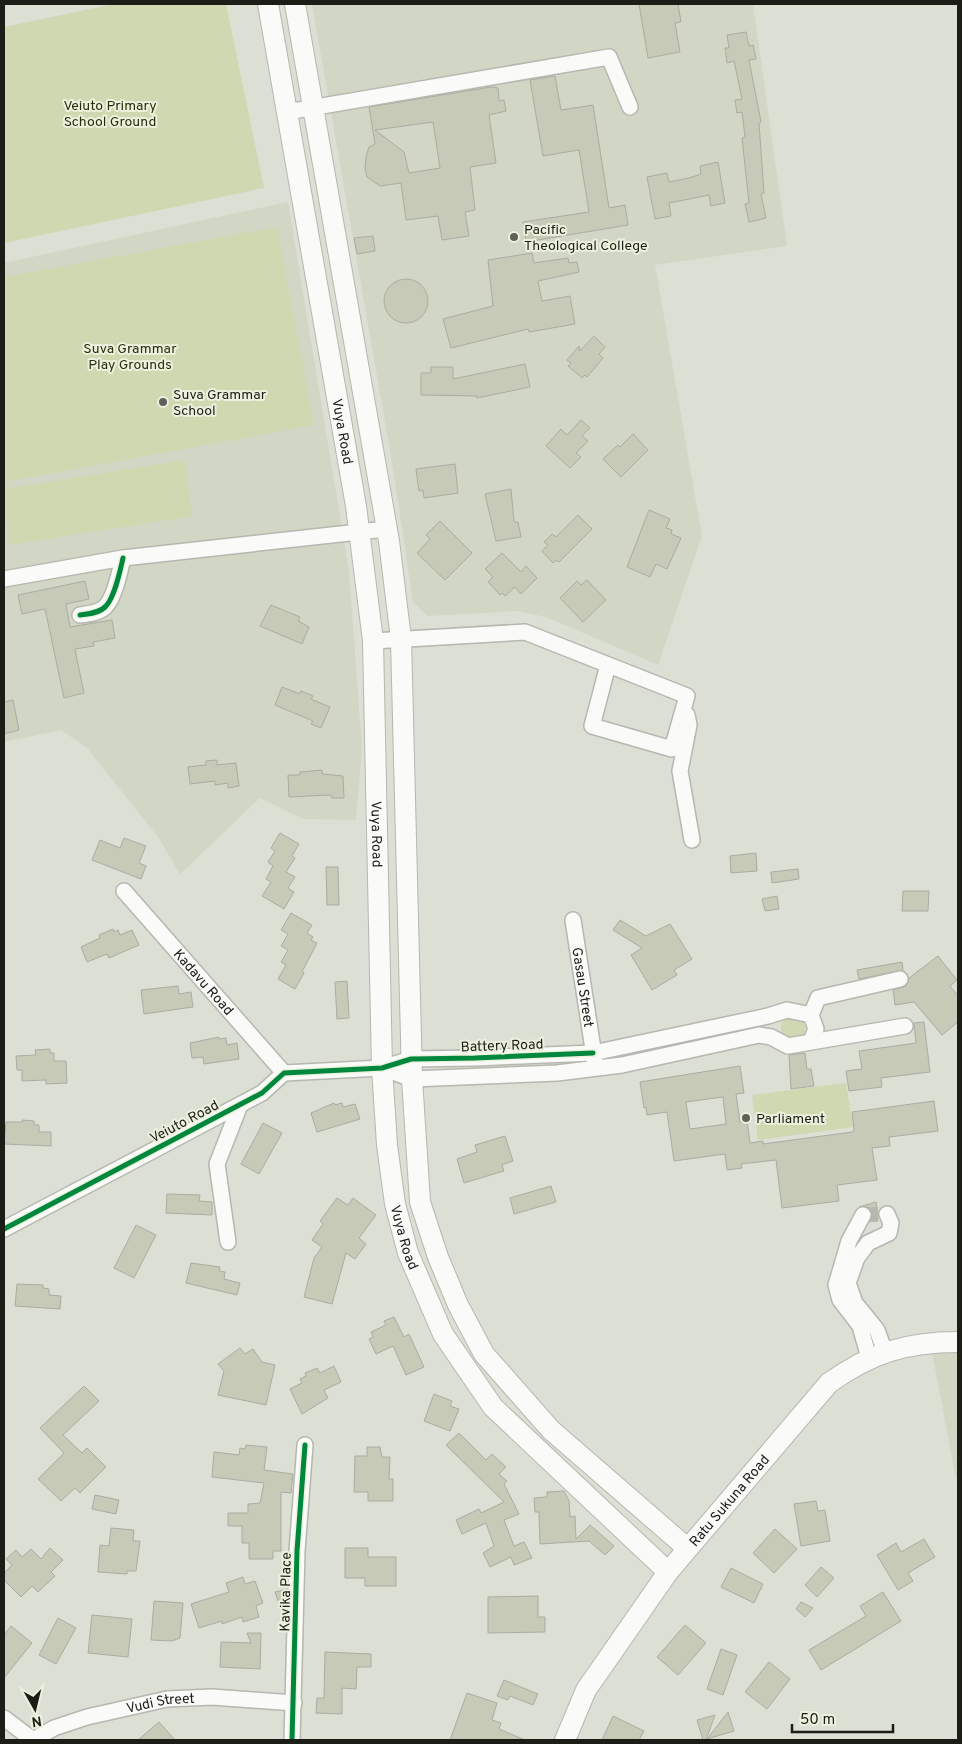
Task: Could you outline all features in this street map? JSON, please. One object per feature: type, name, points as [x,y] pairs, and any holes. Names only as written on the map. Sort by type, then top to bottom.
[{"type":"main road","name":"Vuya Road","points":[[268,4],[360,532],[373,640],[382,1068],[387,1145],[395,1204],[408,1253],[443,1334],[493,1408],[668,1572]]},
{"type":"main road","name":"Vuya Road","points":[[295,4],[386,529],[401,639],[411,1059],[420,1202],[438,1257],[455,1297],[484,1354],[551,1430],[687,1548]]},
{"type":"main road","name":"Ratu Sukuna Road","points":[[565,1740],[586,1690],[668,1572],[829,1383],[877,1355],[933,1342],[958,1342]]},
{"type":"street","points":[[287,112],[609,57],[630,107]]},
{"type":"street","points":[[4,579],[123,558],[386,529]]},
{"type":"street","points":[[80,616],[106,607],[119,577],[123,558]]},
{"type":"street","points":[[373,640],[525,632],[687,696],[689,725],[680,771],[692,840]]},
{"type":"street","points":[[608,665],[592,726],[672,749],[686,701]]},
{"type":"street","name":"Kadavu Road","points":[[124,891],[284,1073]]},
{"type":"street","name":"Gasau Street","points":[[573,920],[596,1069]]},
{"type":"street","points":[[811,1040],[816,1029],[812,1015],[818,998],[900,979]]},
{"type":"street","name":"Battery Road","points":[[382,1068],[411,1059],[593,1053],[768,1016],[787,1010],[812,1015]]},
{"type":"street","points":[[768,1016],[771,1037]]},
{"type":"street","points":[[284,1073],[382,1068],[412,1079],[557,1073],[596,1069],[661,1058],[759,1035],[771,1037],[788,1046],[811,1040],[905,1026]]},
{"type":"street","name":"Veiuto Road","points":[[4,1229],[262,1093],[284,1073]]},
{"type":"street","points":[[228,1242],[217,1164],[240,1104]]},
{"type":"street","points":[[877,1355],[877,1330],[854,1303],[848,1283],[857,1258],[868,1243],[889,1233],[891,1223],[887,1214]]},
{"type":"street","points":[[863,1215],[849,1241],[836,1285],[840,1300],[860,1326],[877,1355]]},
{"type":"street","name":"Kavika Place","points":[[292,1740],[297,1551],[305,1445]]},
{"type":"street","name":"Vudi Street","points":[[33,1740],[54,1728],[71,1722],[167,1699],[212,1697],[294,1703]]},
{"type":"street","points":[[4,1718],[33,1740]]},
{"type":"shaded area","name":"Pacific Theological College","points":[[312,4],[753,4],[787,246],[655,265],[702,536],[658,665],[546,617],[517,611],[428,616],[413,602],[391,456]]},
{"type":"shaded area","name":"Suva Grammar School","points":[[288,202],[349,571],[362,748],[356,820],[303,819],[260,798],[180,874],[158,837],[87,748],[61,730],[4,742],[4,263]]},
{"type":"shaded area","points":[[932,1352],[958,1352],[958,1489]]},
{"type":"green space","name":"Veiuto Primary School Ground","points":[[114,4],[226,4],[264,188],[4,243],[4,27]]},
{"type":"green space","name":"Suva Grammar Play Grounds","points":[[277,227],[314,425],[4,482],[4,277]]},
{"type":"green space","points":[[185,460],[192,516],[10,545],[4,489]]},
{"type":"green space","points":[[793,1016],[798,1017],[804,1023],[804,1033],[798,1039],[793,1040],[788,1039],[782,1033],[781,1028],[782,1023],[788,1017]]},
{"type":"green space","points":[[846,1083],[853,1127],[758,1140],[752,1095]]},
{"type":"building","points":[[639,4],[678,4],[681,22],[675,23],[680,52],[648,58]]},
{"type":"building","points":[[746,32],[749,46],[753,45],[756,59],[749,60],[761,122],[759,123],[764,193],[761,194],[766,218],[749,222],[745,204],[749,203],[742,138],[745,137],[742,112],[737,113],[735,100],[742,99],[734,61],[727,63],[725,48],[729,48],[727,35]]},
{"type":"building","points":[[555,76],[561,110],[593,105],[609,208],[625,205],[628,225],[526,242],[523,222],[589,212],[579,150],[543,156],[530,80]]},
{"type":"building","points":[[491,87],[498,88],[499,101],[504,100],[506,111],[489,115],[496,163],[470,167],[475,210],[465,212],[469,236],[442,240],[438,216],[406,220],[401,183],[380,186],[367,177],[365,169],[366,157],[369,147],[375,144],[369,107]],"holes":[[[433,122],[440,168],[409,173],[404,152],[375,130]]]},
{"type":"building","points":[[718,162],[725,203],[711,206],[709,195],[669,203],[671,216],[655,219],[647,177],[667,173],[669,182],[689,178],[701,174],[700,166]]},
{"type":"building","points":[[373,236],[375,251],[357,254],[354,238]]},
{"type":"building","points":[[532,253],[534,263],[568,258],[569,263],[577,262],[579,272],[538,281],[542,301],[570,296],[575,324],[529,332],[528,329],[451,348],[443,319],[493,306],[488,260]]},
{"type":"building","points":[[406,279],[418,283],[424,289],[428,301],[424,313],[418,319],[406,323],[394,319],[388,313],[384,301],[388,289],[394,283]]},
{"type":"building","points":[[594,336],[605,347],[599,354],[603,358],[587,377],[585,375],[582,378],[568,366],[571,363],[567,360],[579,346],[580,351]]},
{"type":"building","points":[[525,364],[530,387],[477,398],[477,396],[421,395],[421,373],[431,373],[431,367],[453,367],[453,379]]},
{"type":"building","points":[[581,420],[590,428],[582,436],[588,441],[576,453],[581,457],[570,468],[546,446],[561,429],[567,435]]},
{"type":"building","points":[[633,434],[648,450],[621,477],[603,459],[618,445],[620,447]]},
{"type":"building","points":[[455,464],[458,493],[424,498],[423,490],[419,491],[416,469]]},
{"type":"building","points":[[511,489],[514,522],[518,522],[521,537],[496,541],[485,494]]},
{"type":"building","points":[[649,510],[670,519],[666,528],[672,530],[671,534],[681,538],[667,569],[656,564],[650,577],[627,567]]},
{"type":"building","points":[[578,515],[592,529],[559,562],[556,560],[553,563],[542,551],[548,545],[544,542],[552,534],[556,537]]},
{"type":"building","points":[[440,521],[472,553],[445,580],[417,553],[430,539],[426,535]]},
{"type":"building","points":[[502,553],[521,572],[526,566],[537,578],[521,594],[515,587],[505,596],[502,593],[500,595],[488,582],[493,577],[485,569]]},
{"type":"building","points":[[587,580],[606,600],[583,622],[560,598],[577,581],[581,585]]},
{"type":"building","points":[[85,581],[89,599],[66,604],[70,627],[112,620],[115,638],[93,642],[94,646],[75,649],[84,693],[64,698],[45,609],[22,614],[18,595]]},
{"type":"building","points":[[271,605],[300,617],[298,621],[309,627],[302,644],[260,626]]},
{"type":"building","points":[[282,687],[300,694],[301,691],[313,696],[311,699],[330,707],[321,728],[311,724],[313,721],[275,705]]},
{"type":"building","points":[[13,700],[19,730],[4,734],[4,702]]},
{"type":"building","points":[[217,760],[217,765],[236,763],[239,786],[228,788],[228,783],[215,785],[215,781],[190,784],[188,767],[206,765],[206,761]]},
{"type":"building","points":[[322,770],[322,774],[343,776],[344,798],[332,798],[331,795],[289,797],[288,775],[300,775],[300,772]]},
{"type":"building","points":[[280,833],[299,844],[292,856],[295,858],[286,872],[295,877],[288,888],[294,892],[284,909],[262,896],[271,882],[266,879],[273,866],[268,862],[275,851],[271,848]]},
{"type":"building","points":[[124,838],[146,846],[139,863],[146,866],[141,879],[92,860],[100,840],[120,848]]},
{"type":"building","points":[[756,853],[757,871],[731,873],[730,856]]},
{"type":"building","points":[[326,867],[338,867],[339,905],[327,905]]},
{"type":"building","points":[[798,869],[799,879],[772,883],[771,872]]},
{"type":"building","points":[[903,891],[929,891],[928,911],[902,911]]},
{"type":"building","points":[[777,896],[779,909],[765,911],[762,899]]},
{"type":"building","points":[[291,913],[312,925],[307,933],[313,937],[311,940],[317,943],[295,989],[278,979],[286,965],[281,962],[288,950],[281,946],[288,934],[281,930]]},
{"type":"building","points":[[620,920],[646,936],[670,924],[692,959],[674,970],[677,975],[652,990],[631,955],[642,948],[613,930]]},
{"type":"building","points":[[113,929],[114,932],[118,930],[120,935],[132,930],[139,945],[109,958],[107,954],[87,962],[81,947],[100,938],[99,935]]},
{"type":"building","points":[[938,956],[957,980],[950,986],[958,996],[958,1022],[942,1035],[914,1002],[895,1005],[893,990],[906,986],[909,978]]},
{"type":"building","points":[[902,962],[903,970],[859,979],[857,970]]},
{"type":"building","points":[[347,981],[349,1018],[337,1019],[335,982]]},
{"type":"building","points":[[178,986],[179,994],[191,992],[193,1007],[144,1014],[141,990]]},
{"type":"building","points":[[924,1022],[930,1072],[881,1078],[882,1087],[849,1091],[846,1071],[862,1069],[859,1051],[916,1043],[914,1023]]},
{"type":"building","points":[[219,1037],[219,1039],[226,1038],[227,1045],[237,1043],[239,1059],[204,1064],[203,1057],[192,1058],[190,1043]]},
{"type":"building","points":[[50,1049],[50,1053],[54,1053],[54,1061],[66,1061],[67,1083],[46,1084],[46,1080],[22,1081],[22,1070],[17,1070],[16,1056],[36,1055],[35,1050]]},
{"type":"building","points":[[805,1053],[807,1069],[811,1069],[814,1086],[791,1089],[789,1055]]},
{"type":"building","points":[[740,1066],[744,1093],[736,1094],[740,1122],[747,1121],[750,1143],[763,1141],[763,1144],[852,1132],[854,1130],[852,1112],[934,1101],[938,1131],[889,1137],[890,1146],[872,1148],[877,1180],[837,1185],[839,1201],[782,1208],[776,1160],[741,1164],[742,1168],[727,1170],[725,1154],[674,1161],[667,1112],[647,1115],[640,1082]],"holes":[[[723,1097],[726,1124],[690,1129],[686,1102]]]},
{"type":"building","points":[[334,1103],[335,1105],[342,1103],[343,1107],[355,1104],[360,1119],[317,1132],[311,1113]]},
{"type":"building","points":[[22,1120],[34,1121],[34,1125],[39,1125],[39,1132],[51,1132],[51,1146],[4,1144],[6,1122],[22,1122]]},
{"type":"building","points":[[263,1123],[282,1133],[259,1174],[241,1164]]},
{"type":"building","points":[[505,1136],[513,1161],[502,1165],[504,1171],[464,1183],[457,1159],[477,1152],[475,1145]]},
{"type":"building","points":[[551,1186],[556,1202],[514,1214],[510,1198]]},
{"type":"building","points":[[167,1194],[200,1195],[199,1201],[212,1202],[212,1215],[166,1213]]},
{"type":"building","points":[[337,1198],[348,1205],[353,1198],[376,1215],[359,1238],[366,1244],[355,1259],[346,1253],[332,1304],[304,1297],[314,1258],[322,1247],[312,1240],[323,1224],[320,1221]]},
{"type":"building","points":[[876,1202],[878,1217],[872,1218],[868,1207],[859,1207]]},
{"type":"building","points":[[136,1225],[156,1235],[134,1278],[114,1268]]},
{"type":"building","points":[[191,1263],[220,1267],[219,1271],[225,1272],[224,1279],[240,1283],[237,1295],[186,1283]]},
{"type":"building","points":[[17,1284],[43,1285],[43,1288],[49,1289],[49,1295],[61,1296],[60,1309],[15,1306]]},
{"type":"building","points":[[394,1317],[404,1337],[409,1334],[424,1367],[406,1375],[393,1346],[376,1354],[369,1339],[373,1337],[371,1332],[386,1325],[384,1321]]},
{"type":"building","points":[[240,1348],[245,1354],[253,1349],[262,1362],[275,1365],[266,1405],[218,1395],[224,1371],[218,1364]]},
{"type":"building","points":[[334,1366],[341,1382],[324,1390],[328,1398],[302,1414],[290,1389],[302,1383],[300,1379],[306,1376],[305,1373],[317,1368],[320,1373]]},
{"type":"building","points":[[84,1386],[99,1401],[63,1435],[82,1453],[87,1448],[106,1467],[80,1493],[75,1488],[61,1501],[38,1479],[64,1453],[40,1428]]},
{"type":"building","points":[[434,1394],[452,1401],[450,1406],[459,1409],[450,1431],[424,1421]]},
{"type":"building","points":[[459,1433],[486,1460],[492,1454],[506,1467],[499,1474],[507,1481],[504,1484],[519,1514],[504,1520],[514,1546],[524,1542],[532,1558],[514,1565],[511,1557],[490,1567],[483,1553],[494,1546],[486,1523],[462,1534],[456,1520],[479,1509],[481,1513],[504,1502],[446,1445]]},
{"type":"building","points":[[246,1445],[267,1447],[264,1470],[293,1474],[291,1493],[281,1492],[281,1551],[273,1551],[273,1559],[249,1559],[249,1543],[242,1543],[242,1526],[228,1526],[228,1513],[248,1513],[248,1504],[260,1503],[264,1483],[212,1477],[214,1452],[239,1455],[240,1448],[245,1449]]},
{"type":"building","points":[[367,1447],[380,1447],[382,1457],[390,1457],[389,1479],[393,1479],[393,1501],[368,1501],[368,1492],[354,1492],[355,1456],[367,1456]]},
{"type":"building","points":[[564,1491],[569,1501],[570,1517],[575,1516],[576,1539],[590,1525],[614,1546],[605,1555],[589,1541],[540,1544],[539,1512],[535,1512],[534,1498],[547,1497],[547,1492]]},
{"type":"building","points":[[95,1495],[119,1500],[116,1514],[92,1509]]},
{"type":"building","points":[[816,1501],[818,1511],[825,1510],[830,1541],[801,1546],[794,1504]]},
{"type":"building","points":[[111,1528],[134,1530],[133,1541],[140,1541],[136,1571],[127,1571],[127,1574],[98,1572],[100,1545],[109,1546]]},
{"type":"building","points":[[775,1529],[797,1549],[774,1573],[753,1553]]},
{"type":"building","points":[[924,1539],[935,1557],[908,1573],[913,1581],[898,1590],[877,1555],[896,1543],[901,1552]]},
{"type":"building","points":[[50,1548],[63,1560],[51,1572],[55,1576],[38,1592],[32,1586],[21,1597],[4,1580],[4,1573],[12,1565],[6,1559],[16,1550],[22,1557],[31,1549],[41,1559]]},
{"type":"building","points":[[345,1548],[368,1548],[368,1557],[396,1557],[396,1586],[365,1586],[365,1578],[345,1578]]},
{"type":"building","points":[[821,1567],[834,1578],[817,1597],[805,1585]]},
{"type":"building","points":[[731,1568],[763,1584],[754,1603],[721,1587]]},
{"type":"building","points":[[243,1577],[245,1584],[255,1581],[263,1603],[256,1606],[259,1617],[243,1622],[242,1617],[222,1624],[222,1621],[199,1628],[191,1604],[229,1592],[226,1583]]},
{"type":"building","points":[[287,1589],[286,1608],[281,1610],[275,1592]]},
{"type":"building","points":[[883,1592],[901,1621],[821,1670],[809,1650],[866,1616],[860,1606]]},
{"type":"building","points":[[538,1596],[538,1617],[545,1617],[545,1632],[488,1633],[488,1597]]},
{"type":"building","points":[[154,1601],[183,1603],[180,1638],[172,1641],[151,1640]]},
{"type":"building","points":[[801,1602],[813,1608],[805,1617],[796,1609]]},
{"type":"building","points":[[92,1615],[132,1619],[128,1657],[88,1653]]},
{"type":"building","points":[[58,1618],[76,1628],[56,1664],[39,1655]]},
{"type":"building","points":[[685,1625],[706,1643],[678,1675],[657,1657]]},
{"type":"building","points":[[11,1626],[32,1643],[4,1678],[4,1635]]},
{"type":"building","points":[[247,1633],[261,1633],[260,1669],[220,1667],[221,1642],[251,1643]]},
{"type":"building","points":[[721,1649],[737,1655],[723,1695],[707,1689]]},
{"type":"building","points":[[325,1652],[371,1654],[371,1667],[357,1667],[356,1689],[342,1688],[342,1714],[316,1713],[317,1698],[324,1698]]},
{"type":"building","points":[[769,1662],[790,1679],[767,1709],[745,1692]]},
{"type":"building","points":[[504,1680],[538,1694],[533,1705],[510,1696],[508,1700],[497,1696]]},
{"type":"building","points":[[467,1693],[497,1703],[492,1720],[501,1723],[499,1729],[525,1740],[450,1740]]},
{"type":"building","points":[[728,1712],[734,1731],[707,1739]]},
{"type":"building","points":[[715,1715],[706,1740],[703,1740],[697,1720]]},
{"type":"building","points":[[613,1716],[644,1731],[639,1740],[602,1740]]},
{"type":"building","points":[[159,1722],[175,1740],[138,1740]]},
{"type":"tunnel","points":[[863,1215],[887,1214]]},
{"type":"cycle path","points":[[80,615],[97,612],[106,606],[115,590],[123,558]]},
{"type":"cycle path","points":[[4,1229],[262,1093],[284,1073],[382,1068],[411,1059],[593,1053]]},
{"type":"cycle path","points":[[292,1740],[297,1551],[305,1445]]},
{"type":"place","name":"Pacific Theological College","points":[[514,237]]},
{"type":"place","name":"Suva Grammar School","points":[[163,402]]},
{"type":"place","name":"Parliament","points":[[746,1118]]}]
